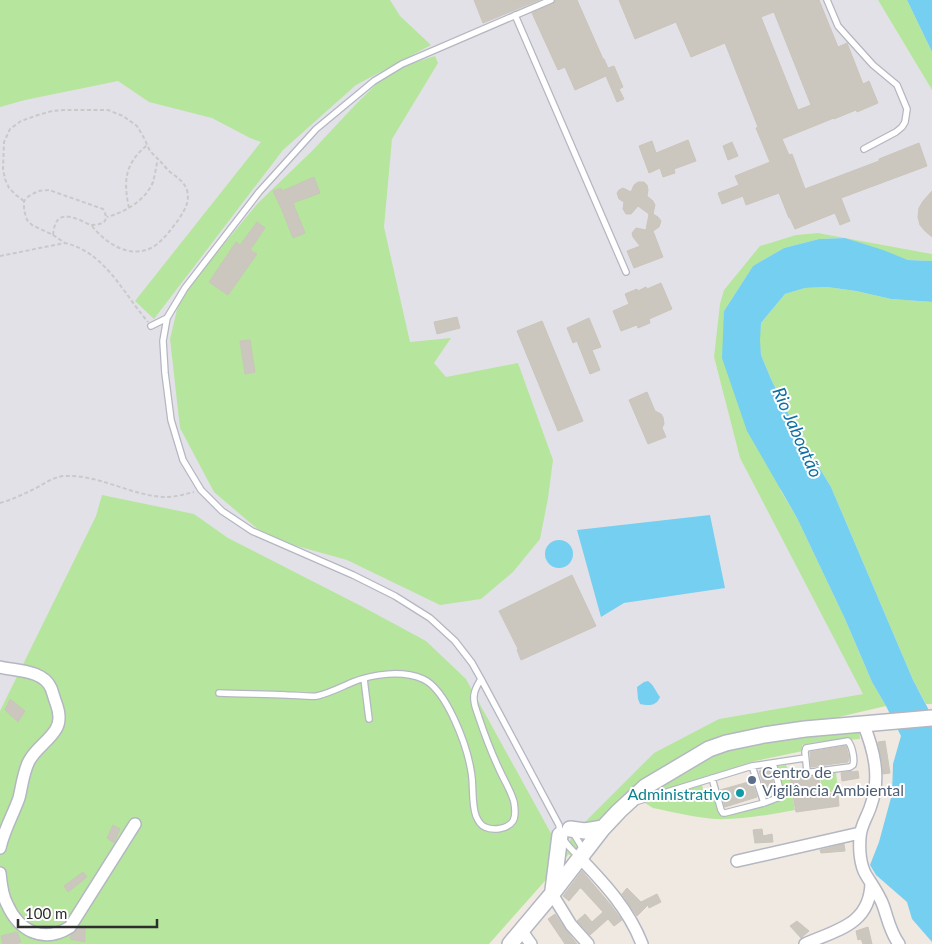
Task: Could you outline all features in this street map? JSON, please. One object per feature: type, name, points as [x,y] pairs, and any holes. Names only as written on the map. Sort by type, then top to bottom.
[{"type":"main road","points":[[510,944],[603,828],[626,804],[645,787],[709,748],[764,734],[932,718]]},
{"type":"main road","points":[[552,893],[563,829],[585,831],[603,828]]},
{"type":"street","points":[[0,667],[34,674],[46,680],[51,687],[59,717],[55,731],[32,755],[28,763],[19,797],[5,830],[0,848]]},
{"type":"street","points":[[868,723],[877,785],[871,807],[860,833],[862,866],[883,904],[892,933],[899,944]]},
{"type":"street","points":[[0,873],[3,894],[7,904],[26,931],[39,938],[58,936],[70,927],[134,824]]},
{"type":"street","points":[[737,861],[860,833]]},
{"type":"street","points":[[582,855],[616,897],[642,944]]},
{"type":"street","points":[[805,944],[841,929],[860,916],[868,904],[871,883]]},
{"type":"street","points":[[552,893],[571,925],[588,944]]},
{"type":"street","points":[[521,930],[531,944]]},
{"type":"lane","points":[[551,0],[402,64],[374,81],[316,129],[259,192],[185,288],[167,318],[163,341],[171,420],[183,460],[201,490],[222,511],[252,530],[362,579],[395,596],[430,618],[455,641],[472,662],[563,829],[571,850],[582,855]]},
{"type":"lane","points":[[827,0],[838,26],[873,65],[898,85],[906,108],[905,122],[902,127],[864,149]]},
{"type":"lane","points":[[515,15],[626,272]]},
{"type":"lane","points":[[151,326],[167,318]]},
{"type":"lane","points":[[218,693],[316,696],[364,679],[398,674],[414,675],[427,681],[439,692],[458,728],[468,756],[476,815],[479,823],[486,828],[494,829],[509,825],[513,821],[515,814],[510,791],[491,752],[476,708],[475,690],[481,679]]},
{"type":"lane","points":[[364,679],[370,719]]},
{"type":"lane","points":[[848,741],[854,764],[850,767],[808,772],[805,758],[805,749],[808,747],[848,741]]},
{"type":"lane","points":[[626,804],[752,766],[805,758]]},
{"type":"lane","points":[[712,778],[722,813],[764,803],[780,797],[773,762]]},
{"type":"lane","points":[[752,766],[764,803]]},
{"type":"lane","points":[[563,829],[580,844],[582,855]]},
{"type":"path","points":[[24,201],[9,188],[3,169],[4,142],[10,129],[21,121],[52,111],[66,110],[108,110],[123,116],[137,126],[150,151],[184,185],[188,197],[187,206],[166,235],[155,246],[144,250],[130,252],[123,250],[108,242],[92,226],[71,217],[58,219],[55,223],[53,235]]},
{"type":"path","points":[[129,208],[126,181],[129,168],[134,158],[147,145]]},
{"type":"path","points":[[92,226],[103,223],[107,217],[129,208],[141,199],[149,190],[153,181],[158,159]]},
{"type":"path","points":[[107,217],[103,209],[49,190],[38,191],[24,201],[27,220],[32,225],[74,246],[96,259],[109,270],[151,326]]},
{"type":"path","points":[[0,256],[65,243]]},
{"type":"path","points":[[0,503],[63,476],[94,480],[147,495],[180,496],[201,490]]},
{"type":"shaded area","points":[[0,0],[878,0],[932,90],[932,254],[818,233],[796,235],[724,290],[714,357],[740,458],[864,694],[719,719],[563,850],[0,944]]},
{"type":"green space","points":[[0,0],[390,0],[400,16],[431,45],[356,85],[283,150],[154,319],[135,301],[261,142],[212,118],[149,102],[118,81],[0,107]]},
{"type":"green space","points":[[878,0],[907,0],[932,52],[932,90]]},
{"type":"green space","points":[[435,56],[438,63],[392,139],[384,227],[410,342],[451,338],[434,363],[446,377],[518,363],[553,460],[540,539],[513,572],[481,599],[440,605],[347,560],[268,538],[214,492],[180,428],[170,339],[180,297],[258,203],[391,70]]},
{"type":"green space","points":[[818,233],[932,254],[932,261],[908,260],[845,238],[819,239],[784,248],[753,266],[724,311],[781,491],[797,518],[845,619],[872,682],[886,706],[726,743],[659,778],[580,858],[567,854],[489,944],[0,944],[0,711],[96,516],[102,495],[194,514],[228,538],[426,641],[466,679],[553,837],[563,850],[579,828],[654,753],[719,719],[863,694],[740,458],[714,357],[720,304],[724,290],[760,246],[796,235]]},
{"type":"green space","points":[[827,287],[891,299],[932,302],[932,704],[926,704],[913,680],[831,487],[797,431],[761,355],[759,341],[761,323],[785,294],[805,288]]},
{"type":"green space","points":[[859,727],[860,739],[816,742],[802,745],[803,751],[755,761],[647,796],[669,779],[708,756],[745,744]]},
{"type":"green space","points":[[786,765],[795,810],[744,818],[714,819],[653,808],[645,803],[702,785],[704,794],[713,792],[720,814],[782,799],[775,767]]},
{"type":"green space","points":[[836,772],[838,791],[822,793],[820,775]]},
{"type":"water","points":[[907,0],[932,0],[932,52]]},
{"type":"water","name":"Rio Jaboatão","points":[[845,238],[908,260],[932,261],[932,302],[891,299],[827,287],[805,288],[785,294],[761,323],[761,355],[797,431],[831,487],[913,680],[932,716],[932,942],[912,919],[907,902],[876,875],[870,865],[879,842],[892,794],[893,764],[901,736],[872,682],[845,619],[797,518],[747,431],[722,358],[724,311],[753,266],[784,248],[819,239]]},
{"type":"water","points":[[710,515],[725,588],[624,603],[601,617],[577,530]]},
{"type":"water","points":[[559,540],[569,544],[573,554],[569,564],[559,568],[549,564],[545,554],[549,544]]},
{"type":"water","points":[[648,681],[660,697],[659,700],[652,705],[640,704],[637,687]]},
{"type":"building","points":[[474,0],[539,0],[483,23]]},
{"type":"building","points":[[556,0],[577,0],[608,68],[614,66],[623,87],[619,89],[624,99],[617,102],[606,76],[575,90],[565,67],[558,70],[532,13],[553,4]]},
{"type":"building","points":[[619,0],[819,0],[838,47],[847,43],[863,84],[869,81],[878,103],[782,139],[789,155],[792,154],[805,189],[879,161],[879,159],[919,143],[927,166],[841,198],[850,221],[840,225],[835,213],[795,229],[779,193],[746,205],[743,196],[722,204],[718,193],[739,185],[735,176],[770,162],[725,43],[691,57],[676,22],[635,39]],"holes":[[[774,12],[811,105],[798,110],[761,17]]]},
{"type":"building","points":[[688,140],[696,161],[674,169],[675,173],[663,177],[660,168],[649,173],[639,146],[652,141],[656,153]]},
{"type":"building","points":[[732,142],[738,156],[728,160],[723,146]]},
{"type":"building","points":[[314,177],[320,193],[293,203],[305,233],[293,238],[273,191],[281,188],[282,191]]},
{"type":"building","points":[[638,182],[644,182],[647,185],[647,196],[655,205],[653,214],[661,221],[659,227],[653,231],[663,257],[634,268],[627,251],[640,246],[632,233],[636,228],[646,230],[649,214],[638,206],[631,214],[626,214],[623,209],[624,202],[619,199],[617,193],[623,188],[631,192],[634,185]]},
{"type":"building","points":[[932,191],[932,237],[920,225],[918,217],[919,208]]},
{"type":"building","points":[[257,222],[265,228],[250,250],[257,254],[228,295],[209,282],[236,242],[240,245]]},
{"type":"building","points":[[661,283],[672,309],[649,319],[650,323],[638,328],[637,325],[621,331],[613,311],[629,304],[625,294],[637,289],[638,291],[646,287],[647,289]]},
{"type":"building","points":[[457,317],[460,328],[437,334],[434,322]]},
{"type":"building","points":[[589,318],[601,347],[592,350],[600,370],[590,374],[577,341],[573,343],[567,328]]},
{"type":"building","points":[[542,321],[583,421],[558,431],[517,331]]},
{"type":"building","points":[[250,340],[255,372],[245,374],[240,341]]},
{"type":"building","points":[[647,392],[655,411],[663,417],[664,424],[662,428],[666,437],[648,444],[629,400]]},
{"type":"building","points":[[572,575],[596,626],[521,660],[518,649],[499,611]]},
{"type":"building","points":[[10,699],[25,711],[18,722],[5,710]]},
{"type":"building","points":[[885,741],[890,773],[883,774],[878,742]]},
{"type":"building","points":[[846,746],[849,757],[848,762],[811,767],[810,752]]},
{"type":"building","points":[[770,768],[775,792],[766,794],[759,771]]},
{"type":"building","points":[[858,771],[859,778],[842,781],[841,773]]},
{"type":"building","points":[[819,776],[821,795],[838,793],[839,806],[796,812],[790,779]]},
{"type":"building","name":"Administrativo","points":[[752,781],[757,797],[725,807],[720,790]]},
{"type":"building","points":[[113,825],[120,829],[114,843],[107,838]]},
{"type":"building","points":[[762,829],[763,836],[772,834],[773,842],[755,843],[753,830]]},
{"type":"building","points":[[844,844],[845,851],[821,853],[820,850]]},
{"type":"building","points":[[582,871],[622,920],[614,926],[608,919],[590,935],[577,921],[585,914],[592,922],[603,912],[581,888],[569,901],[563,896]]},
{"type":"building","points":[[83,872],[87,877],[68,892],[64,886]]},
{"type":"building","points":[[627,888],[641,902],[657,894],[661,902],[649,908],[648,905],[637,916],[622,894]]},
{"type":"building","points":[[555,914],[577,944],[565,944],[548,919]]},
{"type":"building","points":[[797,921],[809,931],[801,938],[790,926]]},
{"type":"building","points":[[79,927],[85,927],[85,942],[70,939],[71,935]]},
{"type":"building","points":[[868,927],[872,944],[863,944],[861,939],[858,940],[856,931]]},
{"type":"building","points":[[17,932],[21,942],[3,944],[1,936]]},
{"type":"place","name":"Centro de Vigilância Ambiental","points":[[752,780]]},
{"type":"place","name":"Administrativo","points":[[740,793]]}]
